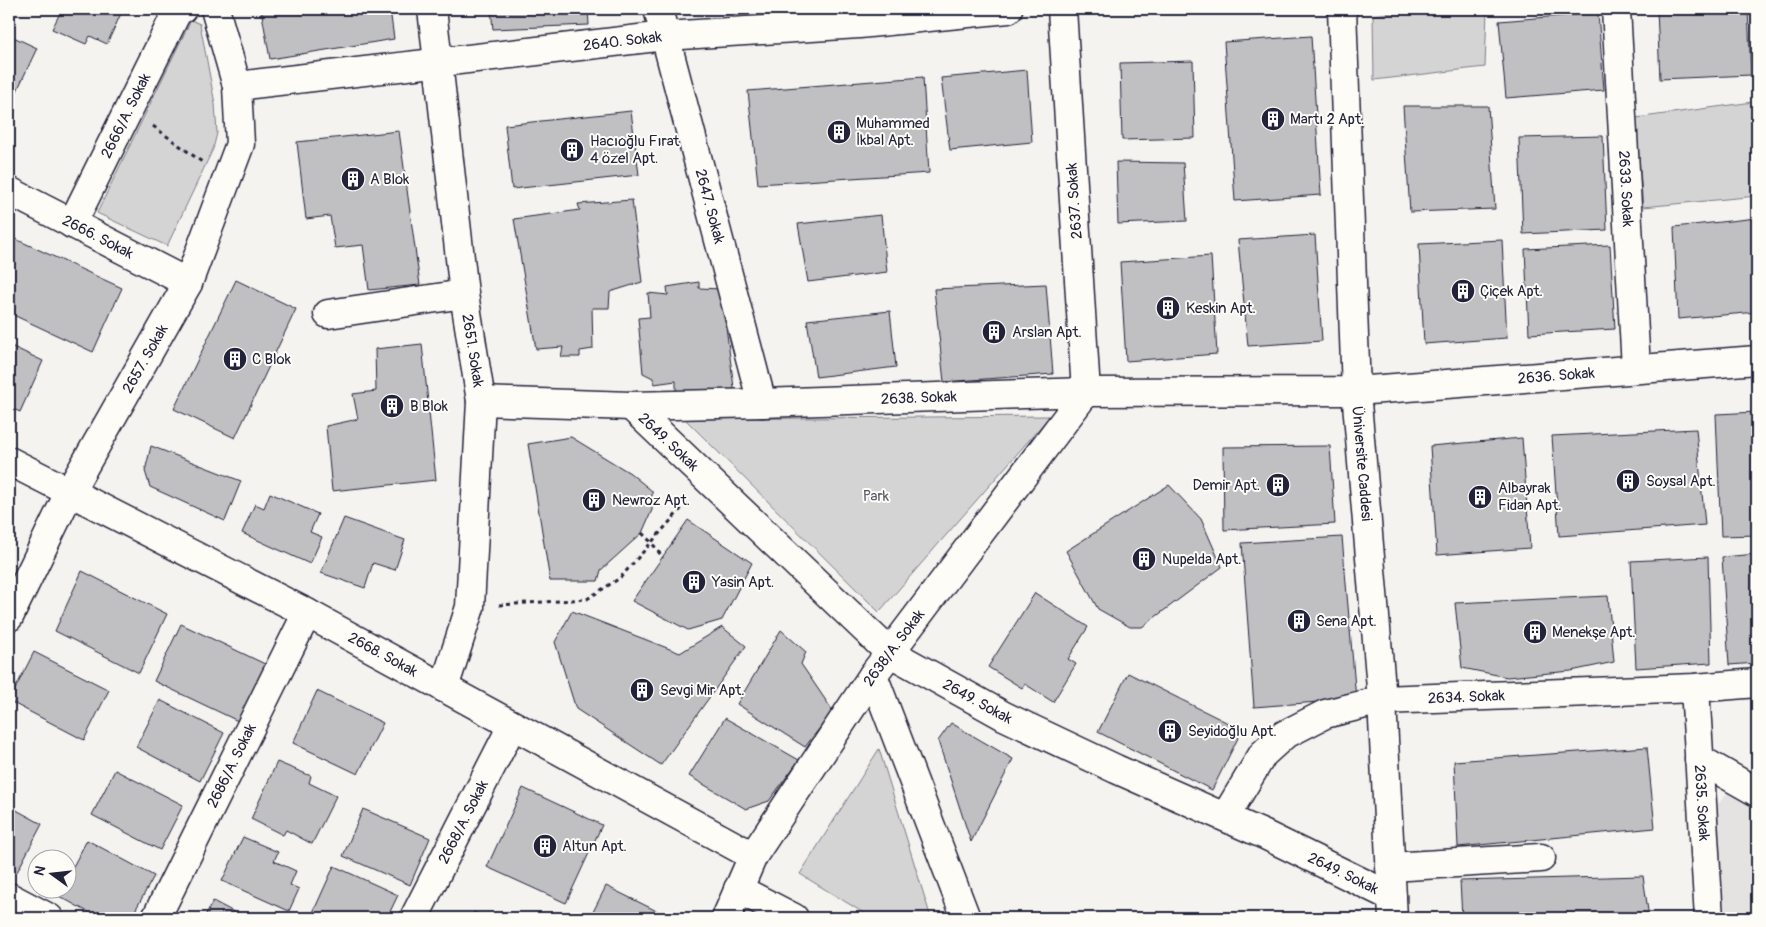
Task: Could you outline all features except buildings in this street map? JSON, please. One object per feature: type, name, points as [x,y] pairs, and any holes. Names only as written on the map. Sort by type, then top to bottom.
[{"type":"street","name":"2666/A. Sokak","points":[[72,224],[177,12],[182,9]]},
{"type":"street","name":"2657. Sokak","points":[[9,617],[70,491],[188,283],[240,144],[237,86],[216,9]]},
{"type":"street","name":"2651. Sokak","points":[[432,9],[464,294],[481,401],[470,607],[444,688]]},
{"type":"street","name":"2647. Sokak","points":[[658,9],[762,404]]},
{"type":"street","name":"2640. Sokak","points":[[237,86],[665,36],[859,16],[1008,9]]},
{"type":"street","name":"2637. Sokak","points":[[1062,9],[1086,392]]},
{"type":"street","name":"Üniversite Caddesi","points":[[1342,9],[1356,391],[1382,700],[1393,908]]},
{"type":"street","name":"2633. Sokak","points":[[1616,9],[1636,368]]},
{"type":"street","name":"2666. Sokak","points":[[9,191],[188,283]]},
{"type":"street","points":[[328,314],[464,294]]},
{"type":"street","name":"2636. Sokak","points":[[1356,391],[1757,360]]},
{"type":"street","name":"2638. Sokak","points":[[481,401],[631,406],[762,404],[1086,392],[1356,391]]},
{"type":"street","name":"2638/A. Sokak","points":[[726,918],[753,856],[872,675],[1086,392]]},
{"type":"street","name":"2649. Sokak","points":[[631,406],[888,652],[1004,716],[1116,770],[1225,817],[1393,908]]},
{"type":"street","name":"2668. Sokak","points":[[9,461],[307,613],[753,856]]},
{"type":"street","name":"2686/A. Sokak","points":[[156,918],[307,613]]},
{"type":"street","points":[[872,675],[966,918]]},
{"type":"street","name":"2634. Sokak","points":[[1225,817],[1263,754],[1284,735],[1326,714],[1382,700],[1695,688],[1757,683]]},
{"type":"street","name":"2635. Sokak","points":[[1695,688],[1709,918]]},
{"type":"street","name":"2668/A. Sokak","points":[[414,918],[512,726]]},
{"type":"street","points":[[1699,759],[1757,792]]},
{"type":"street","points":[[1390,867],[1541,858]]},
{"type":"street","points":[[738,889],[794,918]]},
{"type":"street","points":[[9,896],[49,918]]},
{"type":"path","points":[[130,109],[227,181]]},
{"type":"path","points":[[470,607],[587,600],[620,578],[707,478]]},
{"type":"path","points":[[642,533],[663,558]]},
{"type":"shaded area","points":[[1732,788],[1757,803],[1757,918],[1720,918],[1713,810]]},
{"type":"green space","points":[[1426,9],[1487,9],[1485,67],[1374,80],[1373,15]]},
{"type":"green space","points":[[1754,9],[1757,9],[1757,196],[1643,207],[1636,118],[1753,102]]},
{"type":"green space","points":[[191,20],[200,24],[215,104],[217,133],[213,149],[167,246],[97,213]]},
{"type":"green space","name":"Park","points":[[1050,416],[879,612],[685,419]]},
{"type":"green space","points":[[879,749],[931,918],[872,918],[800,874]]},
{"type":"place","name":"Martı 2 Apt.","points":[[1273,119]]},
{"type":"place","name":"Muhammed İkbal Apt.","points":[[839,132]]},
{"type":"place","name":"Hacıoğlu Fırat 4 özel Apt.","points":[[572,150]]},
{"type":"place","name":"A Blok","points":[[353,179]]},
{"type":"place","name":"Çiçek Apt.","points":[[1463,291]]},
{"type":"place","name":"Keskin Apt.","points":[[1168,308]]},
{"type":"place","name":"Arslan Apt.","points":[[994,332]]},
{"type":"place","name":"C Blok","points":[[235,359]]},
{"type":"place","name":"B Blok","points":[[392,406]]},
{"type":"place","name":"Soysal Apt.","points":[[1628,481]]},
{"type":"place","name":"Demir Apt.","points":[[1278,485]]},
{"type":"place","name":"Albayrak Fidan Apt.","points":[[1480,497]]},
{"type":"place","name":"Newroz Apt.","points":[[594,500]]},
{"type":"place","name":"Nupelda Apt.","points":[[1144,559]]},
{"type":"place","name":"Yasin Apt.","points":[[694,582]]},
{"type":"place","name":"Sena Apt.","points":[[1299,621]]},
{"type":"place","name":"Menekşe Apt.","points":[[1535,632]]},
{"type":"place","name":"Sevgi Mir Apt.","points":[[642,690]]},
{"type":"place","name":"Seyidoğlu Apt.","points":[[1170,731]]},
{"type":"place","name":"Altun Apt.","points":[[545,846]]}]
